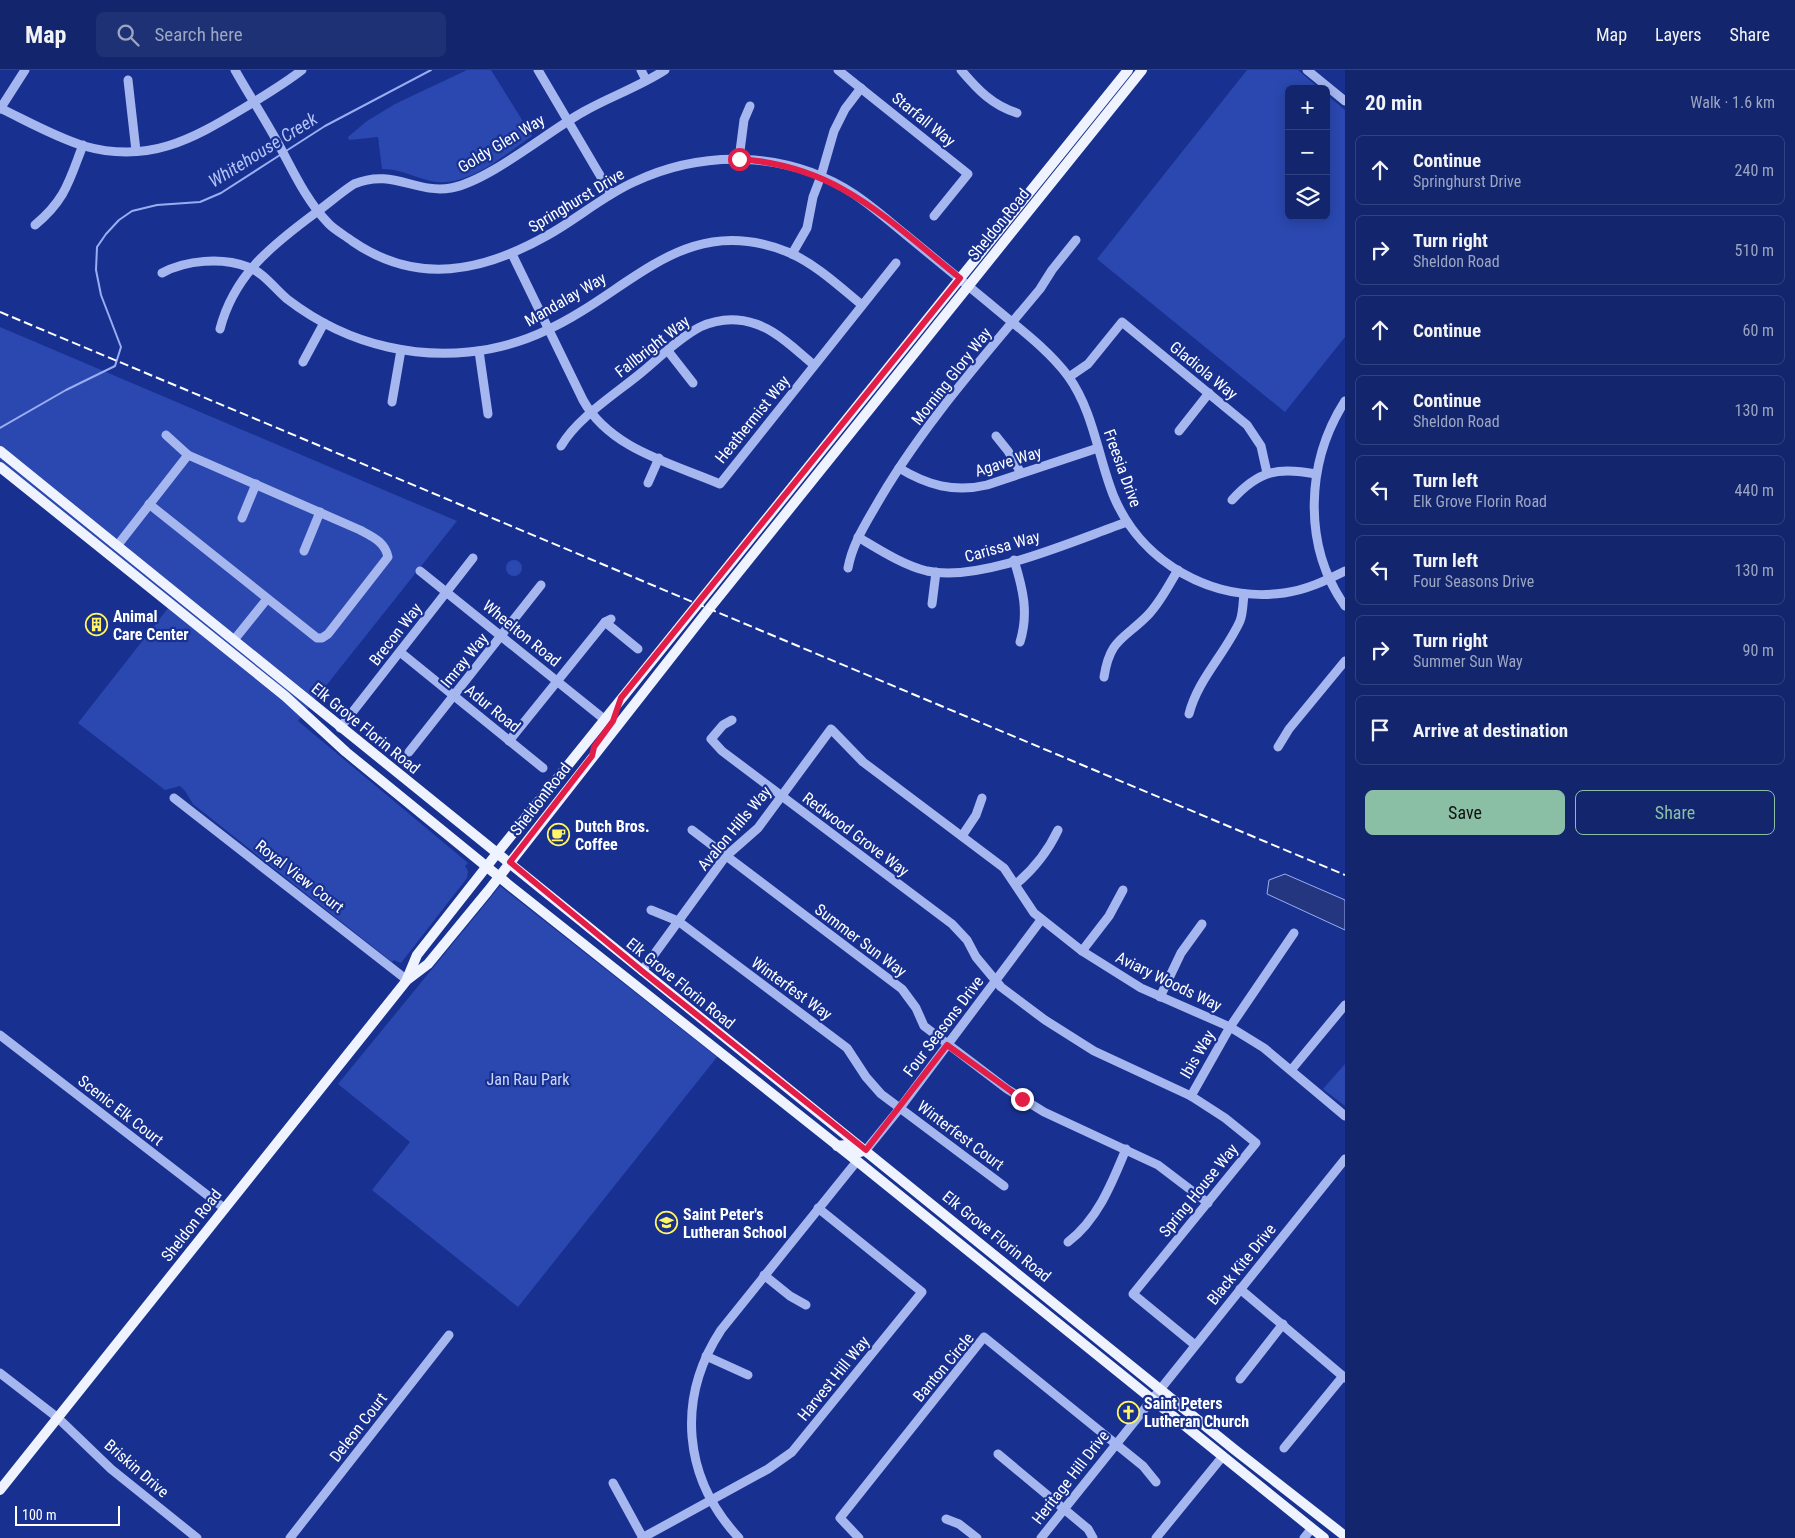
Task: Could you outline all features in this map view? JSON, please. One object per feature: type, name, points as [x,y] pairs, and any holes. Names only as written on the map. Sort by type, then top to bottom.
[{"type":"main road","name":"Sheldon Road","points":[[0,1490],[407,980],[428,964],[499,876],[1128,70]]},
{"type":"main road","name":"Sheldon Road","points":[[407,980],[417,955],[604,719],[964,282],[1142,70]]},
{"type":"main road","name":"Elk Grove Florin Road","points":[[0,451],[340,728],[498,852],[642,971],[1345,1536]]},
{"type":"main road","name":"Elk Grove Florin Road","points":[[0,467],[285,696],[346,752],[499,876],[1152,1398],[1324,1538]]},
{"type":"main road","points":[[112,557],[122,558],[142,565]]},
{"type":"main road","points":[[592,756],[594,747],[613,721],[621,698]]},
{"type":"main road","points":[[318,726],[327,726],[332,731],[340,728]]},
{"type":"main road","points":[[836,1146],[846,1145],[860,1152],[866,1150]]},
{"type":"main road","points":[[856,1161],[864,1160],[918,1203],[936,1206]]},
{"type":"street","points":[[25,70],[0,109],[83,145],[136,151],[159,150],[175,145],[211,128],[302,70]]},
{"type":"street","name":"Springhurst Drive","points":[[235,70],[310,201],[328,223],[367,251],[414,268],[440,270],[465,268],[497,260],[548,235],[611,194],[635,182],[667,169],[701,162],[739,159],[785,164],[821,176],[865,202],[964,282]]},
{"type":"street","points":[[538,70],[611,194]]},
{"type":"street","points":[[641,70],[646,80]]},
{"type":"street","name":"Goldy Glen Way","points":[[220,329],[225,314],[251,267],[270,247],[354,184],[375,178],[392,178],[423,187],[440,189],[469,182],[569,121],[665,70]]},
{"type":"street","name":"Starfall Way","points":[[838,70],[968,174],[934,216]]},
{"type":"street","points":[[961,70],[985,97],[1002,108],[1017,113]]},
{"type":"street","points":[[1307,70],[1345,101]]},
{"type":"street","points":[[128,80],[136,151]]},
{"type":"street","points":[[792,254],[807,228],[813,197],[834,131],[845,109],[861,88]]},
{"type":"street","points":[[739,159],[744,120],[750,106]]},
{"type":"street","points":[[35,225],[48,214],[65,193],[83,145]]},
{"type":"street","name":"Morning Glory Way","points":[[848,568],[858,537],[899,468],[1076,240]]},
{"type":"street","name":"Mandalay Way","points":[[251,267],[286,298],[324,323],[365,341],[401,350],[444,354],[479,351],[507,345],[549,330],[658,261],[694,246],[740,241],[763,244],[792,254],[818,270],[862,305]]},
{"type":"street","name":"Heathermist Way","points":[[512,254],[591,414],[618,439],[720,484],[896,263]]},
{"type":"street","points":[[162,273],[177,266],[219,261],[251,267]]},
{"type":"street","name":"Freesia Drive","points":[[964,282],[1042,348],[1069,377],[1083,403],[1111,490],[1127,522],[1145,544],[1178,570],[1211,586],[1244,594],[1286,593],[1345,572]]},
{"type":"street","name":"Fallbright Way","points":[[561,446],[571,432],[591,414],[668,351],[699,328],[714,322],[737,320],[767,328],[814,365]]},
{"type":"street","name":"Gladiola Way","points":[[1069,377],[1084,369],[1122,322],[1209,393],[1253,432],[1264,454],[1267,473]]},
{"type":"street","points":[[303,362],[324,323]]},
{"type":"street","points":[[392,402],[401,350]]},
{"type":"street","points":[[479,351],[488,414]]},
{"type":"street","points":[[668,351],[694,383]]},
{"type":"street","points":[[1180,431],[1209,393]]},
{"type":"street","points":[[1345,401],[1325,439],[1316,474],[1314,505],[1320,553],[1345,606]]},
{"type":"street","points":[[149,504],[312,636],[322,638],[328,634],[388,557],[386,549],[381,543],[360,530],[188,455],[166,434]]},
{"type":"street","points":[[996,436],[1008,451],[1021,473]]},
{"type":"street","name":"Agave Way","points":[[899,468],[928,483],[953,488],[978,487],[1098,448]]},
{"type":"street","points":[[117,546],[188,455]]},
{"type":"street","points":[[648,483],[659,458]]},
{"type":"street","points":[[1232,500],[1249,483],[1267,473],[1292,469],[1316,474]]},
{"type":"street","points":[[242,518],[256,484]]},
{"type":"street","points":[[304,552],[320,512]]},
{"type":"street","name":"Carissa Way","points":[[858,537],[912,566],[936,572],[968,572],[1014,560],[1127,522]]},
{"type":"street","name":"Brecon Way","points":[[340,728],[473,558]]},
{"type":"street","points":[[1014,560],[1022,583],[1026,609],[1020,642]]},
{"type":"street","points":[[1104,677],[1109,656],[1116,642],[1153,610],[1178,570]]},
{"type":"street","name":"Wheelton Road","points":[[420,572],[604,719]]},
{"type":"street","points":[[932,604],[936,572]]},
{"type":"street","name":"Imray Way","points":[[409,752],[541,586]]},
{"type":"street","points":[[1189,714],[1198,686],[1223,653],[1240,621],[1244,594]]},
{"type":"street","points":[[234,640],[266,599]]},
{"type":"street","points":[[509,741],[608,620],[638,649]]},
{"type":"street","name":"Adur Road","points":[[400,652],[543,768]]},
{"type":"street","points":[[1278,747],[1289,729],[1345,661]]},
{"type":"street","name":"Redwood Grove Way","points":[[732,720],[723,724],[711,739],[722,751],[780,797],[952,924],[960,931],[976,957],[996,980]]},
{"type":"street","name":"Avalon Hills Way","points":[[642,971],[725,857],[758,828],[831,729]]},
{"type":"street","name":"Aviary Woods Way","points":[[831,729],[863,762],[1004,868],[1016,884],[1028,906],[1041,920],[1082,951],[1122,978],[1230,1027],[1264,1048],[1292,1069],[1345,1116]]},
{"type":"street","name":"Royal View Court","points":[[174,798],[407,980]]},
{"type":"street","points":[[962,836],[976,815],[982,798]]},
{"type":"street","name":"Summer Sun Way","points":[[692,830],[725,857],[902,989],[916,1008],[924,1026],[1007,1089],[1044,1112],[1158,1165],[1208,1203]]},
{"type":"street","points":[[1016,884],[1032,870],[1058,830]]},
{"type":"street","points":[[1082,951],[1109,916],[1123,890]]},
{"type":"street","name":"Winterfest Way","points":[[651,910],[678,921],[847,1048],[881,1094],[900,1108]]},
{"type":"street","name":"Four Seasons Drive","points":[[866,1150],[900,1108],[1041,920]]},
{"type":"street","points":[[1160,996],[1181,953],[1202,924]]},
{"type":"street","name":"Ibis Way","points":[[1191,1096],[1230,1027],[1294,933]]},
{"type":"street","name":"Spring House Way","points":[[996,980],[1001,987],[1069,1036],[1114,1060],[1191,1096],[1225,1118],[1256,1143],[1133,1294],[1195,1345]]},
{"type":"street","points":[[1292,1069],[1345,1005]]},
{"type":"street","name":"Scenic Elk Court","points":[[0,1035],[224,1208]]},
{"type":"street","name":"Winterfest Court","points":[[900,1108],[1004,1186]]},
{"type":"street","points":[[1068,1242],[1085,1226],[1099,1207],[1126,1150]]},
{"type":"street","name":"Black Kite Drive","points":[[1161,1388],[1345,1159]]},
{"type":"street","points":[[739,1538],[711,1501],[700,1477],[695,1458],[691,1427],[696,1383],[706,1356],[721,1330],[856,1161]]},
{"type":"street","name":"Harvest Hill Way","points":[[642,1538],[768,1469],[792,1452],[922,1292],[818,1208]]},
{"type":"street","points":[[764,1276],[806,1306]]},
{"type":"street","points":[[1240,1289],[1344,1377],[1284,1448]]},
{"type":"street","points":[[1240,1379],[1283,1324]]},
{"type":"street","name":"Deleon Court","points":[[290,1538],[449,1335]]},
{"type":"street","name":"Banton Circle","points":[[859,1538],[840,1518],[984,1337],[1143,1466],[1156,1482]]},
{"type":"street","points":[[706,1356],[748,1375]]},
{"type":"street","name":"Briskin Drive","points":[[0,1373],[58,1418],[111,1468],[197,1538]]},
{"type":"street","name":"Heritage Hill Drive","points":[[1041,1538],[1161,1388]]},
{"type":"street","points":[[998,1454],[1088,1529],[1094,1538]]},
{"type":"street","points":[[1156,1538],[1223,1456]]},
{"type":"street","points":[[613,1483],[642,1538]]},
{"type":"street","points":[[946,1519],[960,1524],[977,1538]]},
{"type":"street","points":[[1304,1538],[1312,1528]]},
{"type":"green space","points":[[467,70],[491,70],[532,136],[484,169],[458,180],[445,182],[431,181],[389,169],[382,169],[378,137],[349,140],[348,137],[367,121],[395,104]]},
{"type":"green space","points":[[1247,70],[1298,70],[1315,85],[1285,85],[1285,220],[1330,220],[1330,97],[1345,110],[1345,337],[1285,412],[1097,259]]},
{"type":"green space","points":[[0,327],[457,521],[298,721],[468,863],[465,866],[468,871],[467,878],[401,963],[394,960],[392,962],[193,804],[180,786],[165,790],[78,723],[169,607],[0,471]]},
{"type":"green space","points":[[514,560],[520,562],[522,568],[520,574],[514,576],[508,574],[506,568],[508,562]]},
{"type":"green space","name":"Jan Rau Park","points":[[500,886],[717,1057],[518,1307],[372,1190],[410,1142],[338,1084]]},
{"type":"green space","points":[[1345,1064],[1345,1106],[1323,1089]]},
{"type":"shaded area","points":[[1285,874],[1345,900],[1345,930],[1267,894],[1269,880]]},
{"type":"waterway","name":"Whitehouse Creek","points":[[286,151],[325,126],[431,70]]},
{"type":"waterway","name":"Whitehouse Creek","points":[[0,428],[66,390],[115,366],[121,347],[101,295],[96,270],[97,247],[119,220],[132,211],[157,205],[200,202],[221,193],[280,155]]},
{"type":"railway","points":[[0,312],[1345,875]]},
{"type":"place","name":"Animal Care Center","points":[[97,625]]},
{"type":"place","name":"Dutch Bros. Coffee","points":[[559,835]]},
{"type":"place","name":"Saint Peter's Lutheran School","points":[[667,1223]]},
{"type":"place","name":"Saint Peters Lutheran Church","points":[[1128,1412]]},
{"type":"route","points":[[739,159],[763,160],[785,164],[821,176],[840,186],[865,202],[960,278],[699,605],[621,698],[613,721],[594,747],[592,756],[510,862],[642,971],[866,1150],[947,1045],[1022,1099]]}]
